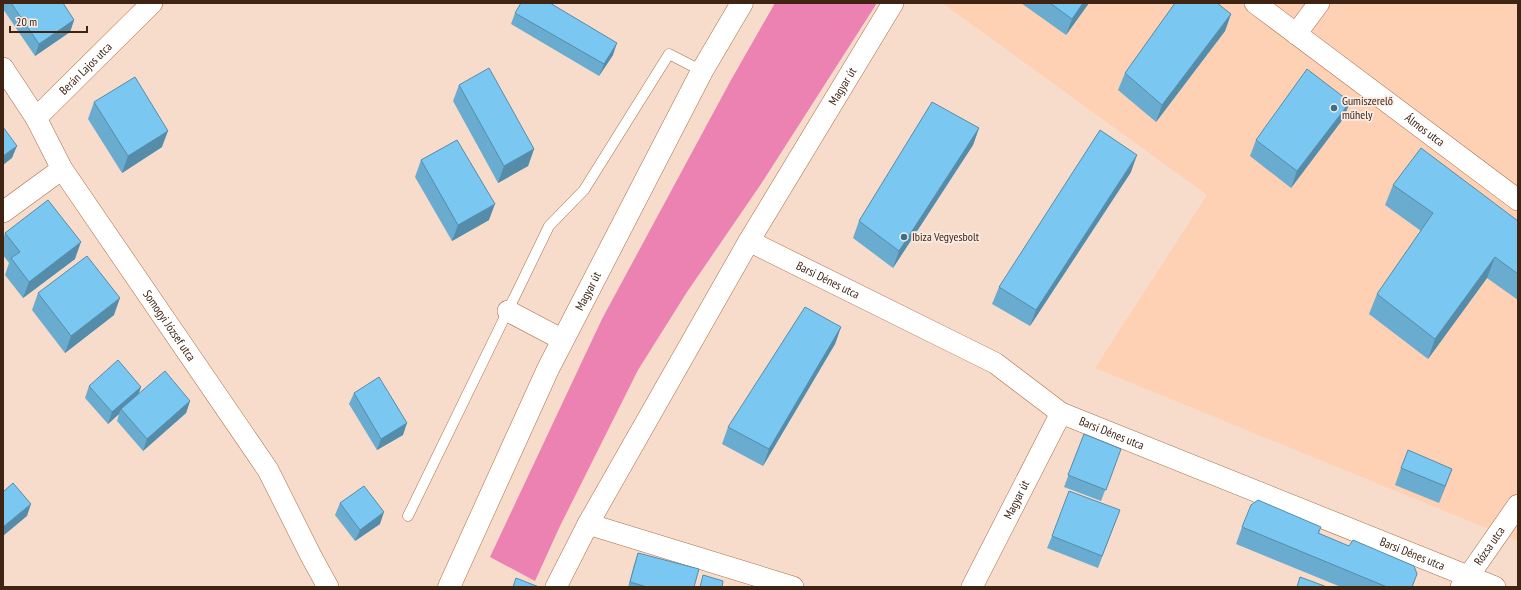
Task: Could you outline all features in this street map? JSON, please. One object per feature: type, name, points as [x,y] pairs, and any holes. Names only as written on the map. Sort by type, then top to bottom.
[{"type":"street","name":"Berán Lajos utca","points":[[36,118],[152,3]]},
{"type":"street","name":"Magyar út","points":[[449,587],[548,369],[702,71],[742,3]]},
{"type":"street","name":"Magyar út","points":[[556,587],[588,524],[749,241],[893,3]]},
{"type":"street","name":"Álmos utca","points":[[1255,3],[1518,200]]},
{"type":"street","points":[[1296,34],[1319,3]]},
{"type":"street","name":"Somogyi József utca","points":[[3,68],[36,118],[62,169],[268,470],[328,587]]},
{"type":"street","points":[[3,212],[62,169]]},
{"type":"street","name":"Barsi Dénes utca","points":[[749,241],[995,363],[1061,413],[1465,582],[1495,587]]},
{"type":"street","points":[[508,311],[563,340]]},
{"type":"street","name":"Magyar út","points":[[972,587],[1061,413]]},
{"type":"street","name":"Rózsa utca","points":[[1465,582],[1518,505]]},
{"type":"street","points":[[588,524],[793,587]]},
{"type":"lane","points":[[408,516],[549,226],[584,190],[669,54],[702,71]]},
{"type":"shaded area","points":[[775,3],[877,3],[761,184],[687,292],[638,370],[560,526],[535,581],[490,557],[602,319],[731,80]]},
{"type":"shaded area","points":[[942,3],[1518,3],[1518,541],[1095,368],[1207,195]]},
{"type":"building","points":[[11,3],[63,3],[74,20],[39,44]]},
{"type":"building","points":[[521,3],[550,3],[617,43],[604,64],[515,13]]},
{"type":"building","points":[[1050,3],[1083,3],[1072,19]]},
{"type":"building","points":[[1175,3],[1217,3],[1231,14],[1162,105],[1125,73]]},
{"type":"building","points":[[489,68],[534,149],[504,166],[459,85]]},
{"type":"building","points":[[1307,69],[1350,102],[1297,171],[1256,140]]},
{"type":"building","points":[[135,77],[168,131],[128,156],[94,102]]},
{"type":"building","points":[[932,102],[979,128],[899,251],[859,221]]},
{"type":"building","points":[[3,127],[17,146],[3,156]]},
{"type":"building","points":[[1100,130],[1137,155],[1036,310],[999,287]]},
{"type":"building","points":[[457,140],[495,204],[458,225],[421,160]]},
{"type":"building","points":[[1421,148],[1518,221],[1518,274],[1495,257],[1435,339],[1377,294],[1433,213],[1393,185]]},
{"type":"building","points":[[48,200],[81,242],[29,282],[11,258],[20,252],[5,233]]},
{"type":"building","points":[[87,256],[120,298],[71,336],[38,293]]},
{"type":"building","points":[[805,307],[841,327],[769,449],[728,427]]},
{"type":"building","points":[[118,360],[141,387],[112,412],[89,386]]},
{"type":"building","points":[[165,371],[190,401],[147,439],[121,409]]},
{"type":"building","points":[[379,377],[407,423],[381,439],[354,393]]},
{"type":"building","points":[[1084,434],[1121,449],[1106,490],[1068,475]]},
{"type":"building","points":[[1408,450],[1452,469],[1445,486],[1401,468]]},
{"type":"building","points":[[13,483],[31,504],[3,527],[3,492]]},
{"type":"building","points":[[364,486],[384,512],[360,530],[340,503]]},
{"type":"building","points":[[1069,491],[1120,510],[1102,556],[1052,536]]},
{"type":"building","points":[[1258,500],[1321,527],[1318,533],[1349,546],[1353,540],[1414,566],[1417,574],[1412,587],[1387,587],[1242,527],[1251,505]]},
{"type":"building","points":[[638,553],[699,569],[694,587],[647,587],[630,582]]},
{"type":"building","points":[[703,575],[723,581],[722,587],[700,587]]},
{"type":"building","points":[[1300,577],[1327,587],[1297,587]]},
{"type":"building","points":[[516,578],[539,587],[513,587]]},
{"type":"place","name":"Gumiszerelő műhely","points":[[1334,108]]},
{"type":"place","name":"Ibiza Vegyesbolt","points":[[904,237]]}]
